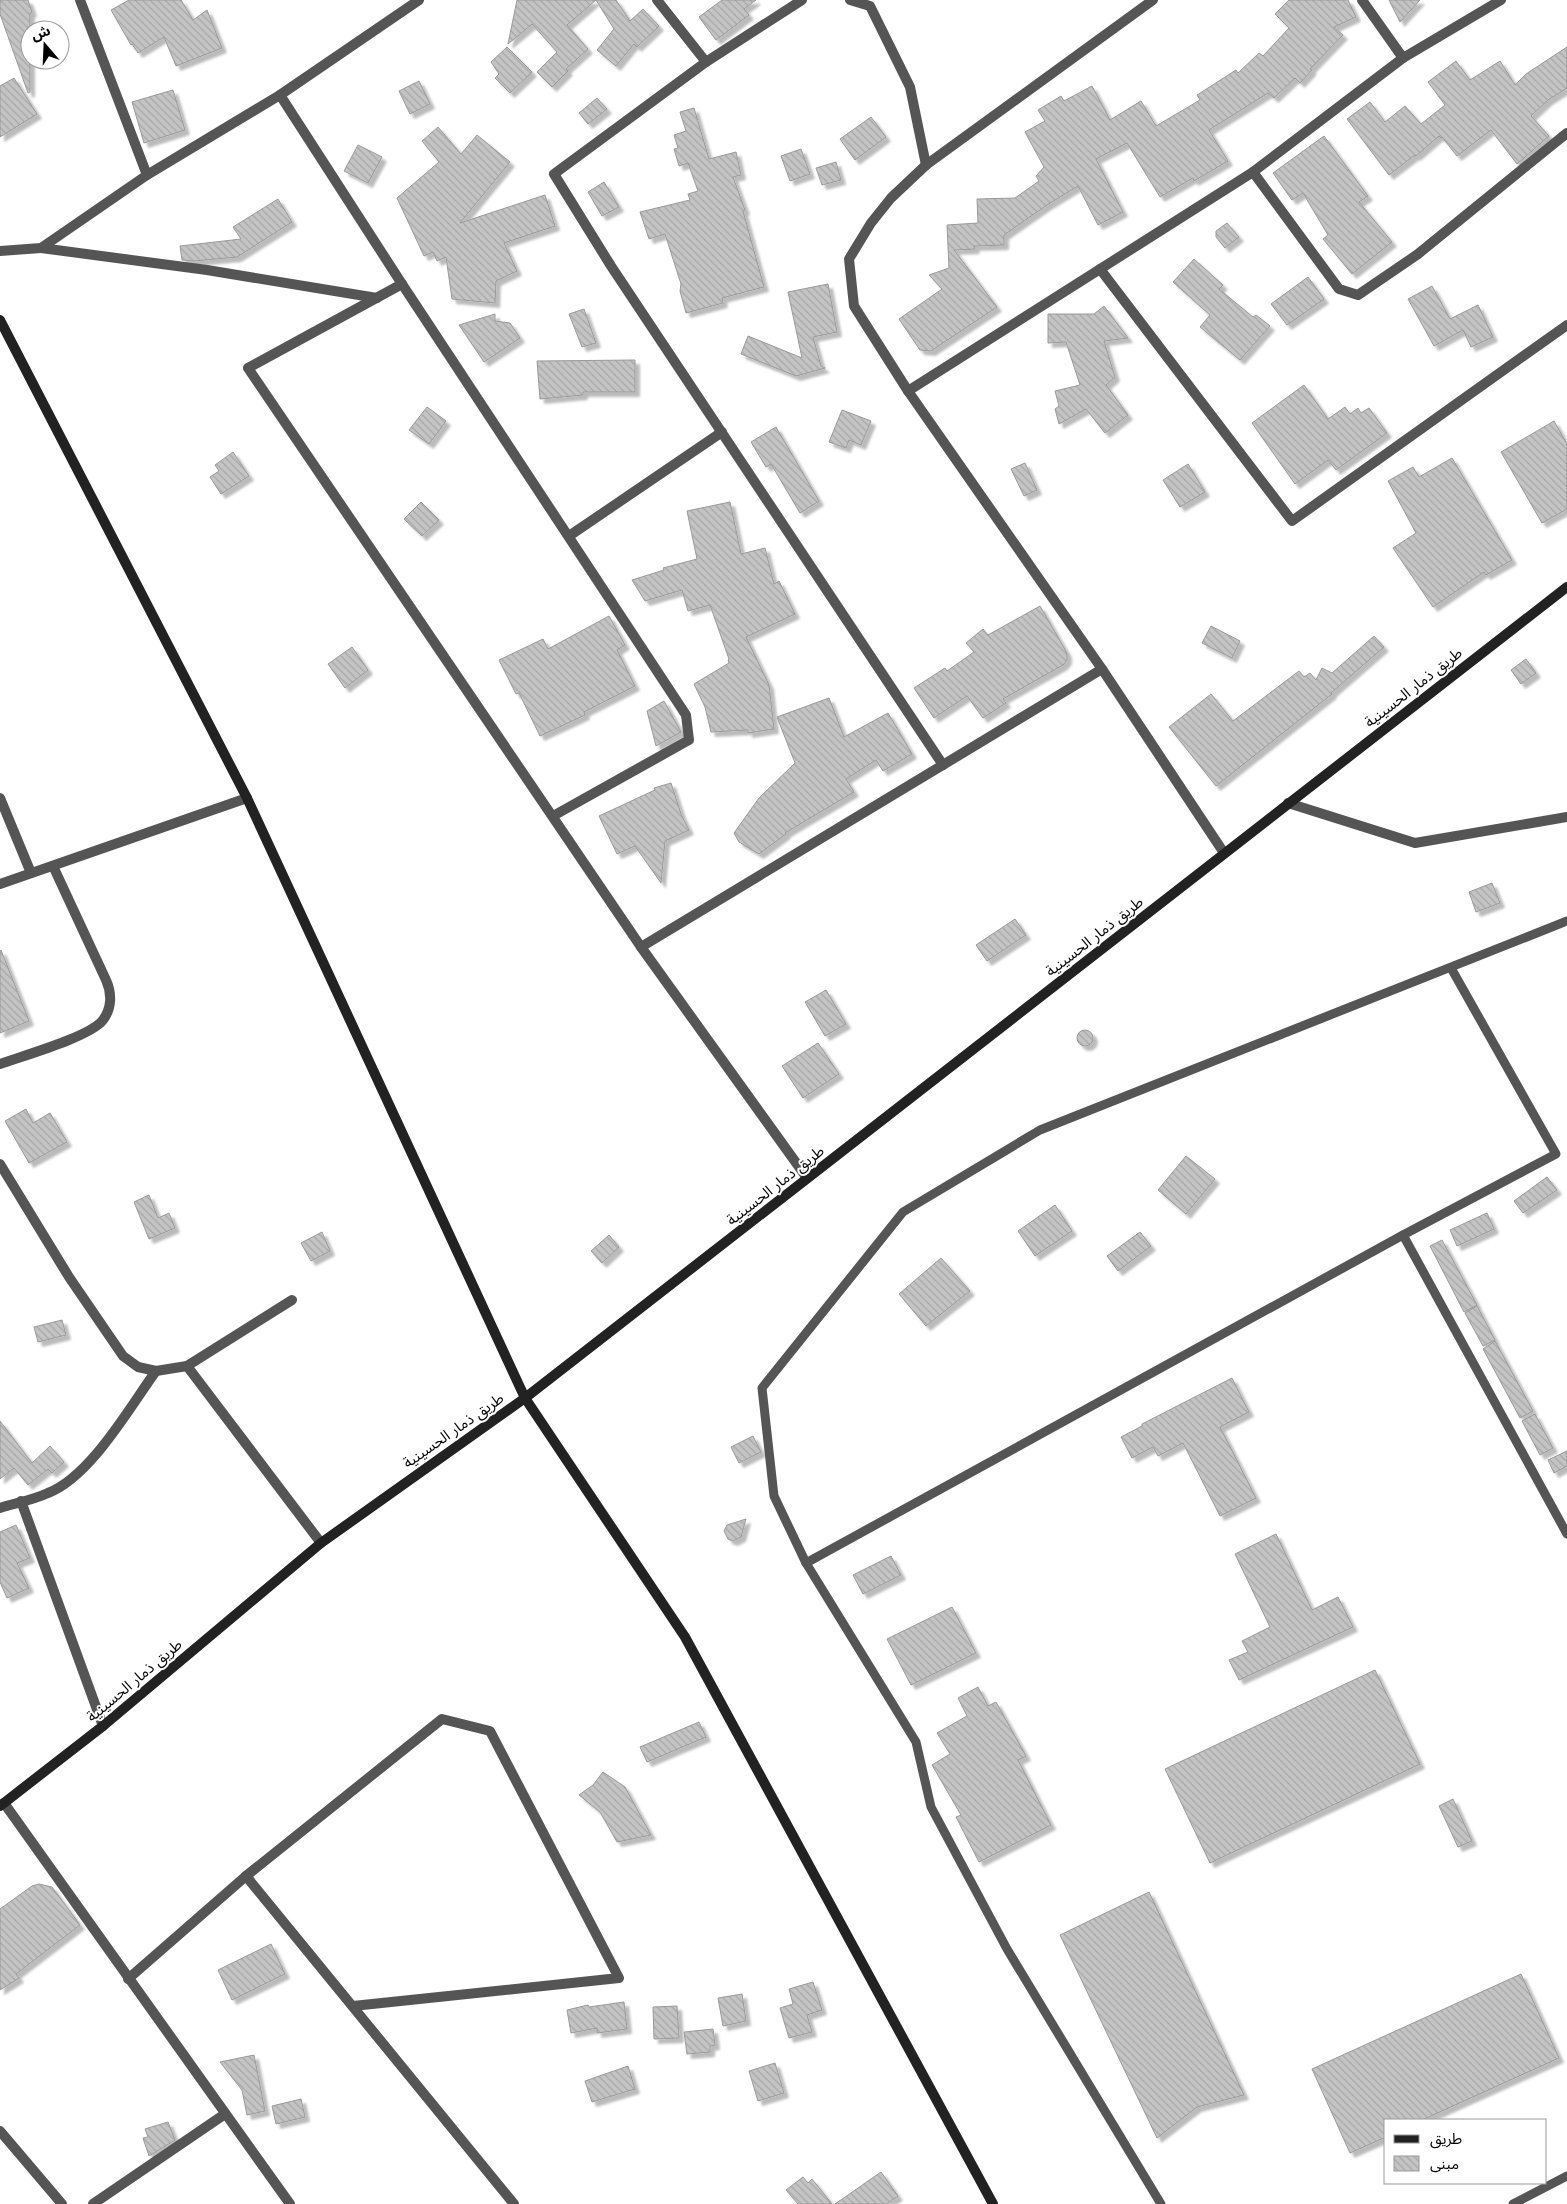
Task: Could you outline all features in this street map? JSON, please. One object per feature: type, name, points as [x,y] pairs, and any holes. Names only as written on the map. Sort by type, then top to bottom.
[{"type":"street","points":[[80,0],[147,175]]},
{"type":"street","points":[[41,248],[147,175],[280,95],[419,0]]},
{"type":"street","points":[[657,0],[706,62]]},
{"type":"street","points":[[802,0],[706,62],[554,174],[611,266],[943,764]]},
{"type":"street","points":[[850,0],[870,6],[910,87],[926,165]]},
{"type":"street","points":[[1153,0],[1140,4],[926,165],[891,198],[871,222],[849,259],[854,306],[908,391],[1102,669],[1224,852]]},
{"type":"street","points":[[1362,0],[1403,58]]},
{"type":"street","points":[[908,391],[1253,172],[1403,58],[1500,0]]},
{"type":"street","points":[[280,95],[686,715],[688,740],[553,816]]},
{"type":"street","points":[[1253,172],[1339,289],[1358,295],[1418,254],[1567,133]]},
{"type":"street","points":[[0,252],[41,248],[207,270],[377,298]]},
{"type":"street","points":[[1100,269],[1292,521],[1567,325]]},
{"type":"street","points":[[402,284],[248,368],[641,947],[807,1178]]},
{"type":"street","points":[[0,320],[247,798],[525,1398],[685,1637],[993,2204]]},
{"type":"street","points":[[569,536],[722,432]]},
{"type":"street","name":"طريق ذمار الحسينية","points":[[2,1804],[103,1726],[321,1543],[525,1398],[1567,586]]},
{"type":"street","points":[[641,947],[1102,669]]},
{"type":"street","points":[[0,798],[31,873]]},
{"type":"street","points":[[0,884],[247,798]]},
{"type":"street","points":[[1288,803],[1415,843],[1567,817]]},
{"type":"street","points":[[0,1064],[89,1031],[102,1021],[110,1005],[111,996],[106,980],[53,866]]},
{"type":"street","points":[[0,1164],[69,1277],[123,1356],[138,1367],[156,1371],[187,1366],[292,1300]]},
{"type":"street","points":[[187,1366],[321,1543]]},
{"type":"street","points":[[0,1508],[48,1494],[83,1470],[156,1371]]},
{"type":"street","points":[[21,1502],[103,1726]]},
{"type":"street","points":[[128,1979],[246,1876],[442,1719],[490,1731],[619,1978],[353,2006]]},
{"type":"street","points":[[2,1804],[290,2204]]},
{"type":"street","points":[[246,1876],[514,2204]]},
{"type":"street","points":[[93,2204],[225,2114]]},
{"type":"street","points":[[0,2131],[62,2204]]},
{"type":"lane","points":[[1161,2204],[1006,1949],[931,1807],[916,1742],[806,1563],[774,1496],[762,1388],[903,1212],[1040,1130],[1567,922]]},
{"type":"lane","points":[[806,1563],[1402,1235],[1556,1154],[1451,968]]},
{"type":"lane","points":[[1402,1235],[1567,1534]]},
{"type":"lane","points":[[1513,2204],[1567,2176]]},
{"type":"building","points":[[0,0],[28,0],[32,12],[30,13],[30,20],[20,20],[20,70],[30,70],[30,92],[28,93],[0,14]]},
{"type":"building","points":[[129,0],[181,0],[193,20],[207,10],[222,48],[176,66],[164,37],[138,53],[131,45],[111,10]]},
{"type":"building","points":[[517,0],[596,0],[567,25],[588,49],[566,69],[568,71],[552,87],[537,72],[557,52],[532,24],[508,44]]},
{"type":"building","points":[[596,0],[616,0],[630,21],[643,9],[659,26],[637,47],[634,44],[616,66],[597,50],[614,29]]},
{"type":"building","points":[[722,0],[756,0],[744,9],[749,15],[716,40],[699,17]]},
{"type":"building","points":[[1289,0],[1348,0],[1356,17],[1334,27],[1343,35],[1310,69],[1312,70],[1300,83],[1295,78],[1274,98],[1268,93],[1209,130],[1228,161],[1194,181],[1193,178],[1160,197],[1127,143],[1096,159],[1123,212],[1098,225],[1078,186],[1004,235],[1004,245],[974,246],[975,249],[954,250],[997,307],[931,351],[920,350],[899,319],[942,289],[929,275],[949,268],[947,225],[978,223],[977,199],[1015,198],[1039,181],[1036,176],[1044,167],[1025,132],[1045,121],[1038,110],[1061,96],[1064,101],[1092,86],[1110,120],[1141,101],[1156,126],[1200,100],[1197,95],[1236,70],[1238,73],[1259,53],[1263,56],[1289,28],[1275,14]]},
{"type":"building","points":[[1389,0],[1420,0],[1400,22]]},
{"type":"building","points":[[507,47],[532,72],[510,93],[495,78],[499,74],[491,62]]},
{"type":"building","points":[[1567,47],[1567,88],[1548,100],[1531,116],[1549,136],[1517,164],[1491,130],[1457,156],[1442,137],[1439,136],[1416,156],[1389,175],[1347,119],[1370,102],[1385,122],[1405,106],[1421,124],[1445,105],[1428,82],[1456,61],[1470,80],[1500,61],[1515,85],[1526,74]]},
{"type":"building","points":[[14,78],[37,114],[0,137],[0,86]]},
{"type":"building","points":[[419,81],[430,104],[410,114],[399,91]]},
{"type":"building","points":[[173,90],[185,130],[144,143],[132,102]]},
{"type":"building","points":[[597,98],[607,109],[588,124],[579,113]]},
{"type":"building","points":[[694,108],[709,159],[736,152],[741,175],[733,177],[745,210],[743,211],[764,287],[722,298],[723,303],[686,313],[680,291],[681,284],[665,234],[649,239],[640,212],[690,200],[688,194],[698,191],[688,163],[679,166],[674,149],[678,148],[674,135],[686,131],[680,112]]},
{"type":"building","points":[[871,117],[886,137],[855,160],[840,139]]},
{"type":"building","points":[[438,127],[461,154],[477,135],[510,162],[460,223],[545,195],[555,226],[504,243],[517,271],[496,281],[495,303],[452,299],[446,257],[437,261],[433,252],[424,256],[397,198],[439,162],[422,141]]},
{"type":"building","points":[[1324,136],[1368,196],[1359,202],[1392,242],[1352,274],[1323,239],[1328,235],[1303,193],[1292,200],[1273,173]]},
{"type":"building","points":[[358,145],[382,157],[368,183],[344,171]]},
{"type":"building","points":[[801,149],[810,174],[790,181],[781,156]]},
{"type":"building","points":[[836,162],[841,180],[822,185],[816,168]]},
{"type":"building","points":[[604,182],[619,207],[602,216],[588,192]]},
{"type":"building","points":[[278,199],[292,222],[237,257],[194,261],[182,260],[180,246],[241,239],[233,227]]},
{"type":"building","points":[[1227,223],[1239,237],[1225,248],[1216,237],[1216,231]]},
{"type":"building","points":[[1194,259],[1223,285],[1219,289],[1253,317],[1256,315],[1270,326],[1240,360],[1200,327],[1210,315],[1173,282]]},
{"type":"building","points":[[1308,277],[1324,299],[1287,325],[1271,304]]},
{"type":"building","points":[[828,284],[837,332],[813,337],[821,366],[825,368],[796,376],[741,354],[748,336],[802,358],[788,292]]},
{"type":"building","points":[[1432,286],[1450,319],[1478,305],[1493,337],[1471,347],[1463,330],[1434,346],[1408,299]]},
{"type":"building","points":[[1104,306],[1128,338],[1104,341],[1115,377],[1106,385],[1128,415],[1105,433],[1086,409],[1059,424],[1055,409],[1059,406],[1055,391],[1080,385],[1066,342],[1048,343],[1048,314],[1094,314]]},
{"type":"building","points":[[584,309],[596,343],[582,347],[569,314]]},
{"type":"building","points":[[495,314],[495,321],[510,323],[520,338],[484,362],[459,325]]},
{"type":"building","points":[[635,360],[635,392],[583,392],[583,395],[540,399],[537,361]]},
{"type":"building","points":[[1304,385],[1328,419],[1345,407],[1350,414],[1358,408],[1361,413],[1369,408],[1387,433],[1336,470],[1328,460],[1295,484],[1252,423]]},
{"type":"building","points":[[427,407],[446,421],[429,444],[409,430]]},
{"type":"building","points":[[842,410],[871,421],[861,445],[849,440],[846,448],[829,442]]},
{"type":"building","points":[[1554,421],[1567,444],[1567,509],[1542,523],[1501,452]]},
{"type":"building","points":[[776,427],[819,501],[800,513],[771,464],[766,467],[751,442]]},
{"type":"building","points":[[233,452],[249,476],[221,494],[210,477],[219,471],[215,465]]},
{"type":"building","points":[[1452,458],[1512,560],[1486,575],[1484,572],[1433,607],[1393,548],[1416,533],[1388,481],[1413,467],[1419,477]]},
{"type":"building","points":[[1025,463],[1037,490],[1024,496],[1011,469]]},
{"type":"building","points":[[1188,464],[1205,492],[1180,507],[1163,480]]},
{"type":"building","points":[[421,502],[439,520],[422,536],[404,519]]},
{"type":"building","points":[[730,502],[741,554],[765,548],[774,584],[779,581],[795,614],[746,637],[769,685],[774,729],[748,733],[748,730],[711,732],[705,707],[694,684],[729,663],[710,605],[688,611],[682,590],[645,601],[632,580],[664,570],[663,568],[697,559],[687,511]]},
{"type":"building","points":[[1040,606],[1067,653],[1067,660],[1063,665],[1003,699],[1006,703],[983,718],[967,696],[934,718],[914,688],[945,668],[947,671],[974,652],[966,643],[983,629],[988,635]]},
{"type":"building","points":[[609,616],[625,645],[617,650],[635,686],[584,712],[585,715],[540,736],[519,693],[516,694],[499,660],[543,639],[548,649]]},
{"type":"building","points":[[1211,626],[1240,641],[1232,658],[1202,643]]},
{"type":"building","points":[[1374,636],[1384,647],[1332,694],[1216,786],[1169,727],[1211,694],[1233,721],[1299,671],[1304,677],[1310,673],[1316,680],[1322,668],[1332,673]]},
{"type":"building","points":[[352,647],[368,670],[345,688],[328,664]]},
{"type":"building","points":[[1526,659],[1536,673],[1521,684],[1511,670]]},
{"type":"building","points":[[829,698],[844,737],[888,713],[912,754],[883,771],[876,760],[846,779],[854,792],[785,833],[759,854],[739,842],[734,833],[759,798],[795,763],[777,717]]},
{"type":"building","points":[[664,701],[681,732],[656,746],[647,711]]},
{"type":"building","points":[[671,783],[681,814],[689,830],[665,841],[661,883],[635,846],[617,854],[599,816],[655,790],[654,788]]},
{"type":"building","points":[[1492,883],[1500,903],[1476,912],[1469,892]]},
{"type":"building","points":[[1015,919],[1026,935],[987,961],[976,945]]},
{"type":"building","points":[[0,951],[29,1021],[0,1033]]},
{"type":"building","points":[[826,990],[846,1024],[825,1036],[805,1002]]},
{"type":"building","points":[[1082,1030],[1088,1030],[1093,1035],[1091,1044],[1082,1046],[1077,1041],[1077,1035]]},
{"type":"building","points":[[818,1043],[839,1074],[803,1098],[782,1066]]},
{"type":"building","points":[[26,1109],[33,1123],[50,1113],[67,1142],[29,1163],[5,1121]]},
{"type":"building","points":[[1186,1156],[1215,1179],[1186,1214],[1158,1190]]},
{"type":"building","points":[[1547,1177],[1557,1190],[1523,1213],[1514,1201]]},
{"type":"building","points":[[149,1195],[158,1218],[169,1213],[175,1228],[149,1239],[134,1202]]},
{"type":"building","points":[[1055,1205],[1072,1231],[1035,1256],[1018,1231]]},
{"type":"building","points":[[1487,1213],[1494,1229],[1457,1246],[1450,1230]]},
{"type":"building","points":[[322,1232],[330,1251],[311,1261],[301,1243]]},
{"type":"building","points":[[1140,1232],[1151,1246],[1118,1271],[1107,1256]]},
{"type":"building","points":[[609,1235],[619,1247],[602,1263],[591,1251]]},
{"type":"building","points":[[1442,1240],[1477,1305],[1464,1312],[1430,1246]]},
{"type":"building","points":[[941,1258],[970,1291],[926,1326],[899,1294]]},
{"type":"building","points":[[1477,1306],[1495,1340],[1483,1346],[1465,1313]]},
{"type":"building","points":[[62,1320],[66,1335],[38,1342],[34,1327]]},
{"type":"building","points":[[1495,1341],[1533,1411],[1520,1418],[1483,1349]]},
{"type":"building","points":[[1232,1378],[1249,1412],[1220,1427],[1256,1498],[1220,1516],[1183,1443],[1158,1456],[1153,1447],[1132,1458],[1121,1437],[1142,1426],[1142,1424]]},
{"type":"building","points":[[1535,1414],[1553,1448],[1540,1455],[1522,1421]]},
{"type":"building","points":[[0,1421],[32,1463],[50,1446],[64,1462],[52,1473],[48,1469],[28,1485],[14,1468],[0,1479]]},
{"type":"building","points":[[753,1436],[761,1452],[739,1463],[731,1447]]},
{"type":"building","points":[[1567,1451],[1567,1466],[1554,1473],[1548,1460]]},
{"type":"building","points":[[746,1519],[741,1537],[733,1541],[728,1539],[724,1531],[727,1525]]},
{"type":"building","points":[[16,1525],[30,1558],[17,1563],[29,1588],[7,1598],[0,1582],[0,1532]]},
{"type":"building","points":[[1276,1534],[1312,1610],[1338,1597],[1353,1627],[1239,1680],[1229,1660],[1248,1652],[1242,1641],[1270,1627],[1235,1554]]},
{"type":"building","points":[[891,1556],[901,1575],[863,1594],[853,1575]]},
{"type":"building","points":[[952,1607],[976,1653],[911,1685],[887,1639]]},
{"type":"building","points":[[1375,1670],[1420,1764],[1210,1863],[1165,1769]]},
{"type":"building","points":[[978,1687],[988,1706],[996,1702],[1026,1756],[1018,1760],[1051,1825],[979,1862],[956,1817],[961,1815],[932,1765],[950,1754],[937,1733],[967,1716],[958,1698]]},
{"type":"building","points":[[699,1722],[706,1737],[647,1762],[640,1747]]},
{"type":"building","points":[[603,1772],[625,1787],[651,1835],[617,1842],[600,1812],[579,1795],[593,1785]]},
{"type":"building","points":[[1453,1799],[1472,1841],[1458,1847],[1439,1806]]},
{"type":"building","points":[[39,1884],[52,1887],[80,1925],[16,1974],[19,1978],[0,1990],[0,1909],[32,1886]]},
{"type":"building","points":[[1149,1892],[1244,2095],[1197,2107],[1157,2138],[1060,1935]]},
{"type":"building","points":[[271,1944],[285,1974],[232,2000],[218,1970]]},
{"type":"building","points":[[1521,1974],[1559,2058],[1424,2119],[1384,2119],[1384,2138],[1350,2153],[1312,2069]]},
{"type":"building","points":[[813,1982],[822,2010],[807,2015],[812,2032],[789,2038],[780,2008],[793,2004],[789,1989]]},
{"type":"building","points":[[742,1994],[746,2021],[723,2026],[718,1998]]},
{"type":"building","points":[[624,2002],[627,2029],[597,2033],[597,2028],[571,2033],[567,2010],[588,2005],[589,2007]]},
{"type":"building","points":[[677,2006],[679,2038],[654,2039],[653,2007]]},
{"type":"building","points":[[713,2029],[715,2045],[710,2046],[710,2052],[687,2054],[684,2032]]},
{"type":"building","points":[[254,2055],[265,2111],[247,2115],[242,2090],[220,2062]]},
{"type":"building","points":[[775,2063],[784,2093],[758,2101],[749,2071]]},
{"type":"building","points":[[628,2066],[635,2089],[592,2102],[585,2081]]},
{"type":"building","points":[[301,2099],[305,2117],[276,2124],[272,2106]]},
{"type":"building","points":[[168,2122],[175,2140],[149,2156],[143,2138],[148,2137],[145,2129]]},
{"type":"building","points":[[881,2172],[898,2196],[886,2204],[835,2204]]},
{"type":"building","points":[[803,2177],[808,2183],[812,2179],[832,2204],[798,2204],[786,2190]]}]
